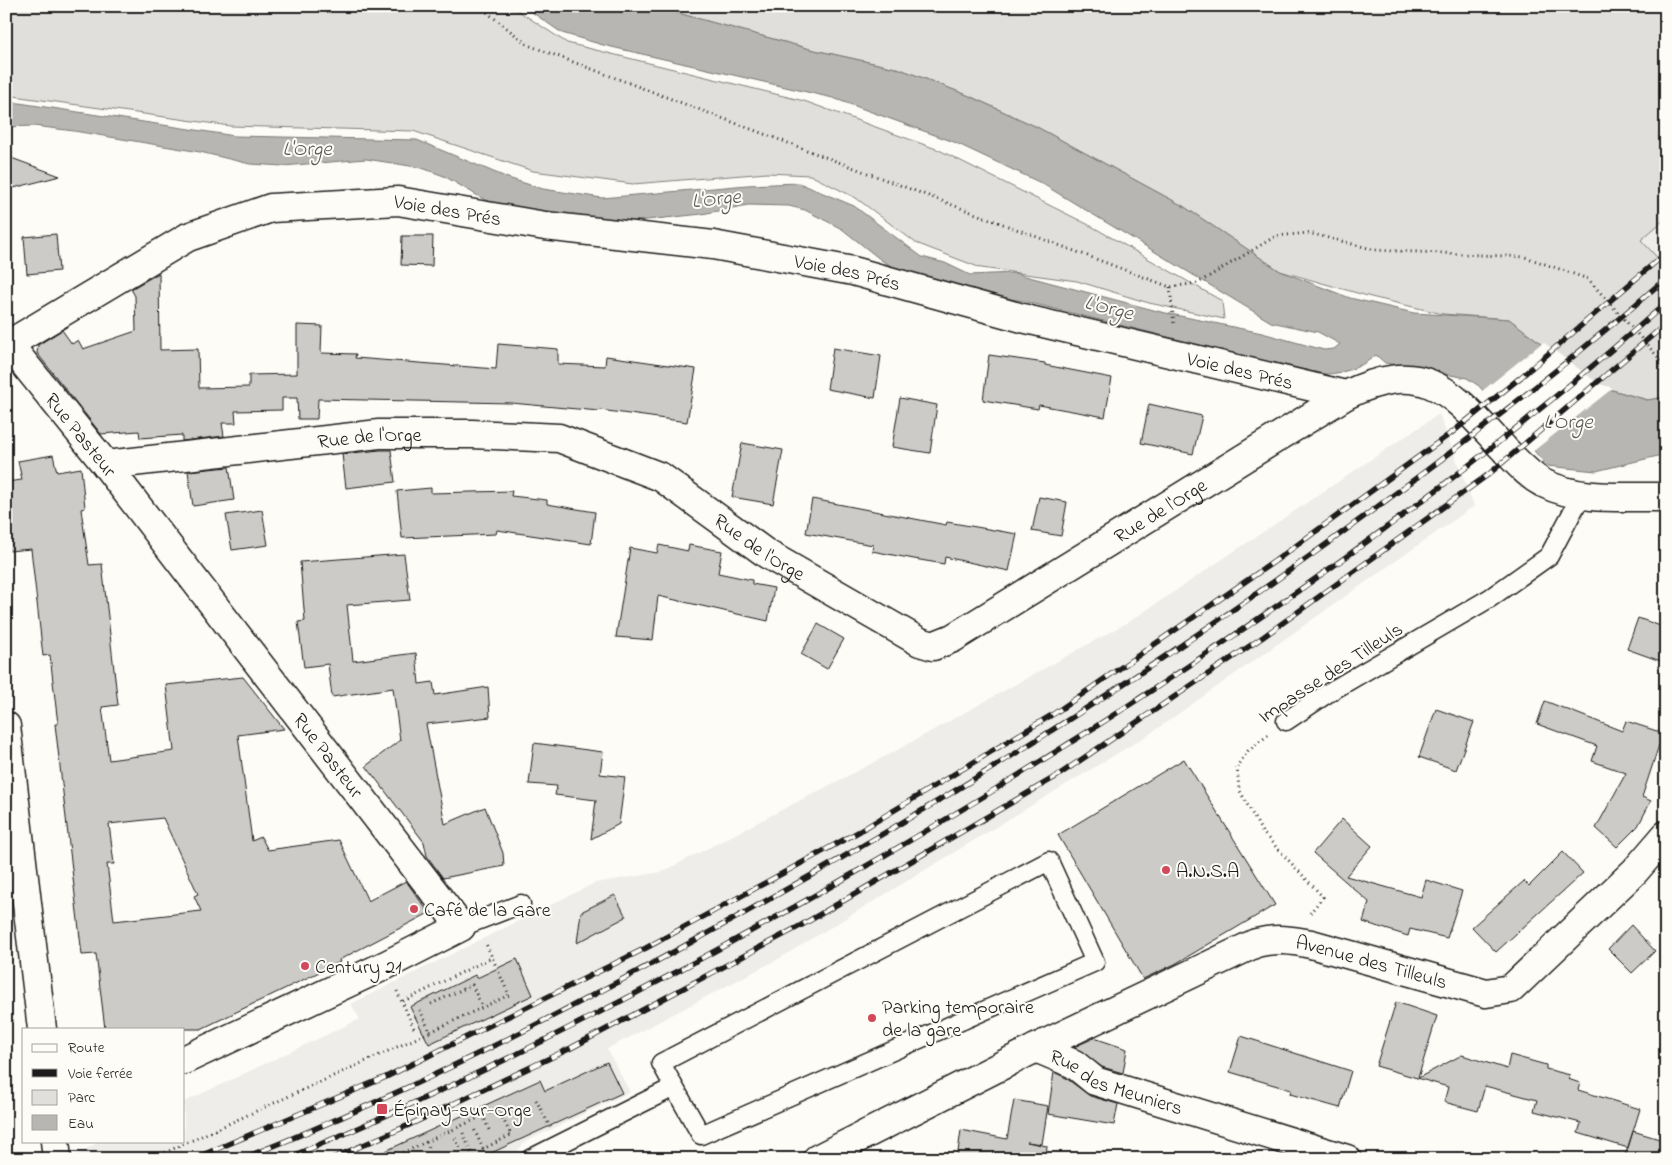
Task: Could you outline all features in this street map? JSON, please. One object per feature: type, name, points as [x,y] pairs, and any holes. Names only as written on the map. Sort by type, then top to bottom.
[{"type":"street","name":"Voie des Prés","points":[[8,343],[188,237],[271,208],[398,201],[545,226],[713,245],[853,271],[1026,319],[1346,395]]},
{"type":"street","name":"Rue Pasteur","points":[[8,343],[106,465],[461,927]]},
{"type":"street","points":[[1346,395],[1363,387],[1392,378],[1429,382],[1456,399],[1524,470],[1543,483],[1581,496],[1666,496]]},
{"type":"street","name":"Rue de l'Orge","points":[[106,465],[379,434],[472,434],[559,438],[661,476],[767,554],[920,642],[933,646],[953,638],[1346,395]]},
{"type":"street","points":[[6,726],[11,809],[42,1028]]},
{"type":"street","name":"Avenue des Tilleuls","points":[[1036,1048],[1256,943],[1274,939],[1290,939],[1486,994],[1511,989],[1635,871],[1666,835]]},
{"type":"street","points":[[185,1060],[377,969],[461,927]]},
{"type":"street","name":"Rue des Meuniers","points":[[817,1159],[1036,1048],[1074,1064],[1096,1081],[1347,1159]]},
{"type":"street","points":[[55,1142],[58,1159]]},
{"type":"lane","name":"Impasse des Tilleuls","points":[[1286,721],[1328,693],[1490,598],[1549,556],[1581,496]]},
{"type":"lane","points":[[1049,861],[1095,962],[701,1135],[674,1086],[662,1064],[1049,861]]},
{"type":"lane","points":[[461,927],[521,904]]},
{"type":"lane","points":[[530,1159],[674,1086]]},
{"type":"path","points":[[479,6],[528,45],[1170,287],[1198,283],[1276,236],[1309,233],[1376,250],[1525,257],[1588,279],[1666,366]]},
{"type":"path","points":[[1170,287],[1175,330]]},
{"type":"path","name":"Impasse des Tilleuls","points":[[1286,721],[1248,751],[1237,766],[1239,789],[1262,832],[1323,897],[1290,939]]},
{"type":"path","points":[[151,1159],[509,995],[493,958],[402,1002]]},
{"type":"path","points":[[432,1004],[472,985],[482,1007]]},
{"type":"path","points":[[397,990],[414,1028]]},
{"type":"path","points":[[420,1010],[430,1032]]},
{"type":"path","points":[[536,1100],[549,1126]]},
{"type":"path","points":[[389,1159],[498,1109],[511,1136],[484,1149],[474,1129]]},
{"type":"path","points":[[483,1116],[489,1130]]},
{"type":"path","points":[[463,1133],[474,1159]]},
{"type":"path","points":[[455,1138],[465,1159]]},
{"type":"path","points":[[426,1142],[430,1150]]},
{"type":"shaded area","points":[[1666,198],[1666,267],[1640,240]]},
{"type":"shaded area","points":[[1439,414],[1474,506],[1151,733],[780,958],[607,1049],[630,1092],[525,1142],[511,1159],[71,1159],[97,1142],[185,1142],[185,1102],[360,1019],[351,1004],[595,883],[662,872],[890,754],[1132,620]]},
{"type":"green space","points":[[6,6],[511,6],[567,43],[804,101],[939,150],[1093,227],[1222,301],[1224,319],[1149,303],[1077,281],[981,268],[916,243],[856,198],[810,175],[767,173],[633,184],[533,171],[413,131],[230,126],[6,95]]},
{"type":"green space","points":[[652,6],[1666,6],[1666,218],[1641,240],[1666,267],[1666,397],[1648,400],[1598,386],[1509,319],[1443,314],[1371,297],[1280,271],[1183,206],[1037,127],[967,95],[900,69],[810,49]]},
{"type":"water","name":"L'Orge","points":[[523,6],[652,6],[810,49],[900,69],[967,95],[1037,127],[1183,206],[1280,271],[1350,298],[1414,313],[1509,319],[1598,386],[1647,400],[1666,397],[1666,454],[1596,471],[1547,466],[1479,386],[1467,378],[1385,363],[1376,355],[1363,364],[1349,370],[1318,374],[1023,301],[975,294],[910,277],[881,260],[842,229],[805,210],[789,206],[748,205],[702,214],[619,223],[520,209],[485,200],[444,176],[422,168],[392,163],[366,159],[283,166],[250,164],[200,152],[74,131],[34,126],[6,127],[6,101],[235,136],[417,140],[508,178],[543,189],[602,198],[747,185],[799,183],[854,206],[922,257],[945,263],[970,275],[1014,273],[1161,312],[1262,333],[1324,350],[1334,349],[1340,344],[1318,332],[1271,322],[1041,183],[954,142],[833,98],[603,45],[562,33]]},
{"type":"pier","points":[[1543,342],[1599,384],[1613,388],[1531,453],[1481,392]]},
{"type":"building","points":[[6,156],[60,176],[6,190]]},
{"type":"building","points":[[56,234],[59,271],[27,274],[24,237]]},
{"type":"building","points":[[402,236],[433,236],[432,266],[401,265]]},
{"type":"building","points":[[159,273],[160,350],[198,349],[199,388],[249,387],[249,375],[297,374],[297,325],[322,326],[321,353],[356,354],[355,358],[496,369],[498,344],[558,349],[558,364],[605,366],[606,356],[696,369],[687,422],[600,410],[511,403],[318,399],[317,419],[298,419],[297,398],[282,398],[282,410],[235,411],[236,423],[222,423],[224,436],[182,441],[182,435],[140,438],[139,431],[101,434],[37,353],[38,345],[62,330],[72,344],[78,340],[83,349],[136,331],[135,296],[131,289]]},
{"type":"building","points":[[833,348],[881,356],[875,398],[827,389]]},
{"type":"building","points":[[989,355],[1045,363],[1045,365],[1112,378],[1105,417],[1039,405],[1038,409],[983,400]]},
{"type":"building","points":[[900,398],[937,405],[930,453],[892,447]]},
{"type":"building","points":[[1149,404],[1202,416],[1193,454],[1141,443]]},
{"type":"building","points":[[742,443],[783,450],[773,504],[732,497]]},
{"type":"building","points":[[391,450],[395,482],[346,488],[342,454]]},
{"type":"building","points":[[53,455],[57,472],[81,468],[85,508],[81,509],[89,565],[102,564],[118,705],[102,707],[109,760],[174,751],[166,685],[243,677],[284,729],[238,735],[252,841],[261,837],[268,850],[339,840],[368,901],[406,881],[429,913],[339,960],[340,962],[201,1029],[105,1028],[96,954],[82,955],[55,724],[58,724],[50,655],[43,656],[31,549],[9,551],[6,531],[6,482],[22,480],[18,461]],"holes":[[[163,818],[198,894],[194,896],[201,911],[114,921],[107,864],[114,864],[109,824]]]},
{"type":"building","points":[[229,467],[234,500],[193,506],[188,471]]},
{"type":"building","points":[[431,488],[431,493],[512,491],[511,496],[547,500],[547,504],[595,512],[591,544],[497,530],[496,534],[402,538],[397,491]]},
{"type":"building","points":[[1039,497],[1067,502],[1061,536],[1032,531]]},
{"type":"building","points":[[812,499],[946,525],[947,522],[1017,534],[1009,571],[945,557],[944,564],[914,559],[872,551],[873,545],[806,533]]},
{"type":"building","points":[[262,510],[268,545],[232,550],[226,515]]},
{"type":"building","points":[[659,545],[688,551],[689,545],[722,551],[718,573],[752,580],[752,584],[774,588],[768,621],[658,596],[653,640],[616,637],[630,548],[657,553]]},
{"type":"building","points":[[404,554],[410,600],[347,605],[353,661],[416,653],[419,684],[433,682],[435,695],[488,687],[490,717],[426,724],[445,824],[485,807],[503,853],[504,866],[443,878],[427,856],[424,842],[366,766],[400,740],[393,688],[332,697],[328,664],[304,667],[298,622],[305,621],[300,562]]},
{"type":"building","points":[[1638,618],[1666,628],[1666,663],[1627,649]]},
{"type":"building","points":[[818,624],[844,639],[827,669],[801,654]]},
{"type":"building","points":[[1545,701],[1622,731],[1626,721],[1663,733],[1642,797],[1651,801],[1638,826],[1617,847],[1596,828],[1626,773],[1592,761],[1597,746],[1537,724]]},
{"type":"building","points":[[1436,709],[1474,722],[1456,770],[1419,757]]},
{"type":"building","points":[[534,743],[603,752],[600,774],[625,777],[619,824],[591,839],[596,800],[555,795],[557,786],[529,784]]},
{"type":"building","name":"A.N.S.A","points":[[1184,759],[1275,905],[1175,964],[1143,979],[1058,835]]},
{"type":"building","points":[[1342,819],[1372,846],[1346,876],[1421,897],[1426,880],[1462,891],[1447,938],[1410,929],[1408,936],[1363,922],[1369,902],[1313,853]]},
{"type":"building","points":[[1563,852],[1583,873],[1496,952],[1472,927],[1524,881],[1529,886]]},
{"type":"building","points":[[615,895],[626,917],[577,943],[581,912]]},
{"type":"building","points":[[1631,925],[1655,951],[1632,973],[1608,949]]},
{"type":"building","points":[[517,959],[533,995],[429,1044],[410,1007],[475,975],[477,978]]},
{"type":"building","points":[[1396,1002],[1437,1016],[1418,1078],[1462,1055],[1507,1069],[1510,1055],[1546,1065],[1546,1069],[1570,1075],[1568,1079],[1580,1083],[1578,1090],[1640,1109],[1628,1148],[1578,1133],[1581,1123],[1534,1111],[1537,1100],[1485,1086],[1478,1111],[1444,1102],[1448,1087],[1376,1066]]},
{"type":"building","points":[[1241,1036],[1351,1071],[1340,1108],[1290,1094],[1291,1090],[1230,1072]]},
{"type":"building","points":[[1094,1038],[1127,1049],[1123,1073],[1102,1067],[1074,1047]]},
{"type":"building","points":[[607,1062],[622,1093],[478,1159],[368,1159],[540,1080],[545,1091]]},
{"type":"building","points":[[1054,1072],[1066,1078],[1090,1096],[1118,1104],[1114,1125],[1048,1114]]},
{"type":"building","points":[[1014,1100],[1048,1106],[1042,1144],[1027,1142],[1047,1146],[1046,1159],[957,1159],[961,1130],[1007,1139]]},
{"type":"building","points":[[1633,1131],[1666,1141],[1666,1159],[1624,1159]]},
{"type":"railway","points":[[193,1159],[386,1077],[646,948],[860,831],[1055,713],[1275,561],[1454,431],[1521,377],[1666,253]]},
{"type":"railway","points":[[241,1159],[375,1102],[507,1040],[764,902],[925,809],[1083,711],[1313,554],[1424,473],[1529,392],[1666,278]]},
{"type":"railway","points":[[285,1159],[433,1094],[579,1023],[651,985],[863,868],[1073,741],[1177,674],[1278,605],[1378,533],[1477,459],[1572,383],[1666,303]]},
{"type":"railway","points":[[331,1159],[409,1125],[571,1048],[800,926],[1057,776],[1263,637],[1489,474],[1666,324]]},
{"type":"place","name":"A.N.S.A","points":[[1166,870]]},
{"type":"place","name":"Café de la Gare","points":[[414,909]]},
{"type":"place","name":"Century 21","points":[[305,966]]},
{"type":"place","name":"Parking temporaire de la gare","points":[[872,1018]]},
{"type":"place","name":"Épinay-sur-Orge","points":[[382,1109]]}]
